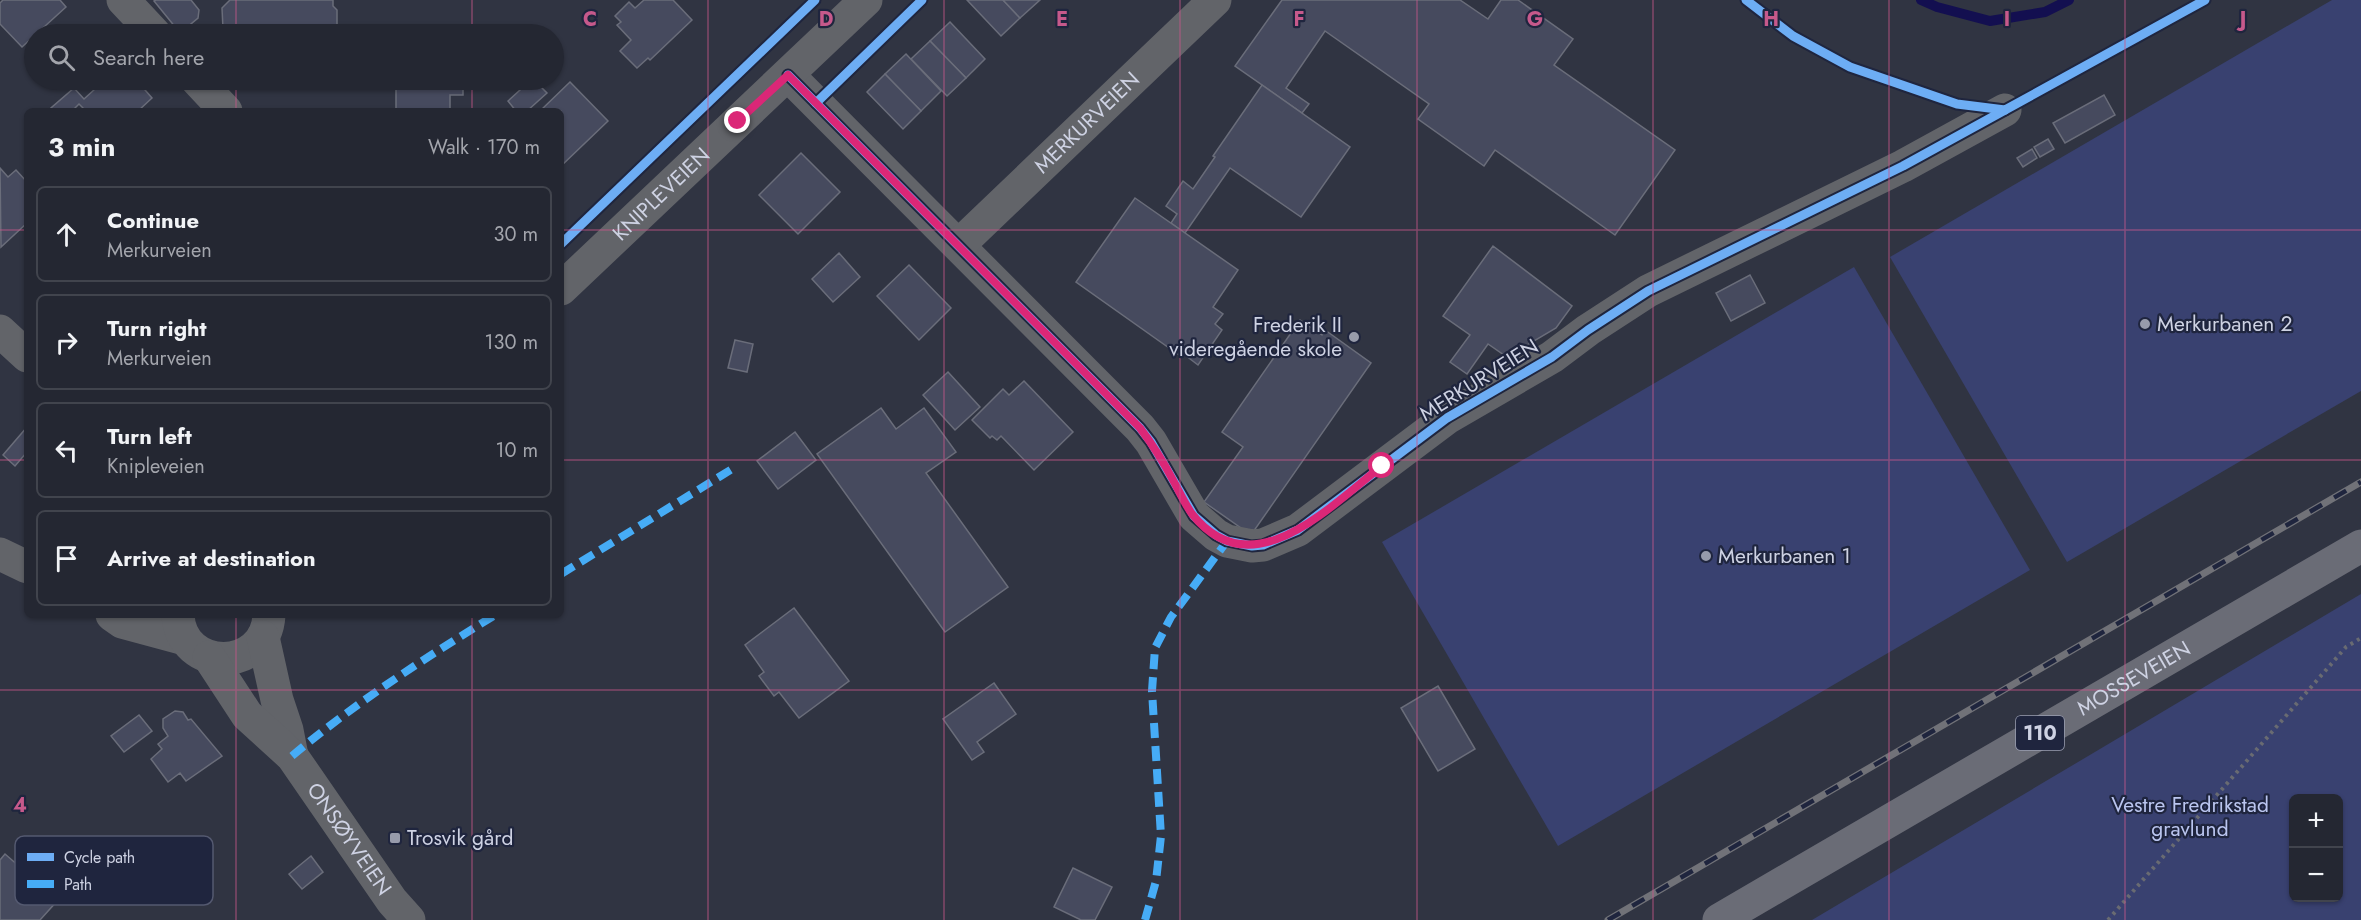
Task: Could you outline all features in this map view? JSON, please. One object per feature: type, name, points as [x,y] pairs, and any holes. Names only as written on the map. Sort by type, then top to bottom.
[{"type":"highway","name":"MOSSEVEIEN","points":[[1719,920],[2361,546]]},
{"type":"street","points":[[123,0],[146,24]]},
{"type":"street","name":"KNIPLEVEIEN","points":[[564,286],[866,0]]},
{"type":"street","name":"MERKURVEIEN","points":[[959,245],[1215,0]]},
{"type":"street","name":"MERKURVEIEN","points":[[788,75],[1140,428],[1151,442],[1194,516],[1216,535],[1227,541],[1252,546],[1263,545],[1298,530],[1447,418],[1552,357],[1588,330],[1648,291],[1903,166],[2005,110]]},
{"type":"street","points":[[206,90],[223,108]]},
{"type":"street","points":[[0,331],[24,353]]},
{"type":"street","points":[[0,554],[24,566]]},
{"type":"street","points":[[116,618],[122,622],[191,637],[224,660],[240,657],[253,649],[266,626]]},
{"type":"street","name":"ONSØYVEIEN","points":[[266,626],[277,700],[287,730],[292,756]]},
{"type":"street","name":"ONSØYVEIEN","points":[[191,637],[247,715],[292,756],[392,901],[409,920]]},
{"type":"path","points":[[2108,920],[2346,647],[2361,638]]},
{"type":"green space","name":"Merkurbanen 2","points":[[2332,0],[2361,0],[2361,391],[2067,562],[1890,257]]},
{"type":"green space","name":"Merkurbanen 1","points":[[1854,267],[2030,570],[1558,846],[1382,542]]},
{"type":"green space","name":"Vestre Fredrikstad gravlund","points":[[2361,594],[2361,920],[1812,920]]},
{"type":"building","points":[[3,0],[60,0],[66,7],[47,24],[24,24],[24,45],[22,47],[0,24],[0,3]]},
{"type":"building","points":[[191,0],[199,10],[198,18],[191,24],[173,24],[154,1]]},
{"type":"building","points":[[230,0],[333,0],[333,6],[337,10],[337,24],[223,24],[222,8]]},
{"type":"building","points":[[644,0],[673,0],[692,20],[650,60],[648,58],[637,68],[620,51],[631,40],[617,25],[621,22],[615,16],[629,2],[635,8]]},
{"type":"building","points":[[967,0],[1003,0],[1020,18],[1001,36]]},
{"type":"building","points":[[1003,0],[1040,0],[1020,18]]},
{"type":"building","points":[[1282,0],[1460,0],[1488,19],[1501,0],[1518,0],[1573,39],[1554,65],[1675,150],[1615,235],[1495,150],[1484,166],[1418,119],[1429,104],[1325,31],[1286,88],[1309,104],[1302,113],[1235,66]]},
{"type":"building","points":[[950,22],[985,59],[966,78],[930,41]]},
{"type":"building","points":[[930,41],[966,78],[947,96],[911,59]]},
{"type":"building","points":[[906,54],[941,91],[921,111],[885,74]]},
{"type":"building","points":[[885,74],[921,111],[903,129],[867,92]]},
{"type":"building","points":[[570,82],[608,121],[564,163],[564,108],[543,108]]},
{"type":"building","points":[[1262,85],[1350,147],[1301,217],[1230,168],[1185,233],[1171,223],[1177,214],[1166,206],[1183,181],[1193,189]]},
{"type":"building","points":[[72,90],[76,90],[84,99],[94,90],[145,90],[152,98],[141,108],[83,108],[79,104],[75,108],[51,108]]},
{"type":"building","points":[[396,90],[463,90],[463,95],[450,95],[450,108],[396,108]]},
{"type":"building","points":[[520,90],[544,90],[547,93],[530,108],[514,108],[508,101]]},
{"type":"building","points":[[2104,95],[2115,115],[2065,143],[2053,123]]},
{"type":"building","points":[[2048,139],[2054,149],[2040,157],[2034,147]]},
{"type":"building","points":[[2032,149],[2037,158],[2023,167],[2017,158]]},
{"type":"building","points":[[801,153],[840,192],[798,234],[759,195]]},
{"type":"building","points":[[0,168],[8,177],[16,170],[24,179],[24,226],[1,247]]},
{"type":"building","points":[[1135,198],[1238,270],[1213,307],[1223,314],[1215,324],[1222,330],[1198,365],[1181,352],[1179,355],[1076,282]]},
{"type":"building","points":[[1493,246],[1572,306],[1556,328],[1507,357],[1488,344],[1467,374],[1450,362],[1470,335],[1443,316]]},
{"type":"building","points":[[839,253],[860,277],[833,302],[812,279]]},
{"type":"building","points":[[909,265],[951,308],[919,340],[877,296]]},
{"type":"building","points":[[1750,275],[1765,303],[1731,321],[1716,293]]},
{"type":"building","points":[[1300,320],[1322,335],[1325,330],[1371,363],[1251,535],[1204,502],[1243,447],[1222,432]]},
{"type":"building","points":[[735,340],[753,344],[747,372],[728,368]]},
{"type":"building","points":[[948,372],[980,407],[955,430],[923,395]]},
{"type":"building","points":[[1024,381],[1073,432],[1034,470],[1001,436],[997,440],[992,436],[990,438],[972,420],[1003,389],[1009,395]]},
{"type":"building","points":[[881,408],[896,429],[924,408],[956,452],[926,473],[1008,587],[945,632],[817,454]]},
{"type":"building","points":[[24,430],[24,456],[15,466],[3,455]]},
{"type":"building","points":[[795,432],[816,460],[778,489],[757,461]]},
{"type":"building","points":[[794,608],[849,681],[799,718],[779,692],[774,696],[759,676],[764,672],[745,645]]},
{"type":"building","points":[[994,683],[1016,714],[977,742],[984,752],[972,760],[943,719]]},
{"type":"building","points":[[1438,686],[1475,749],[1438,771],[1401,708]]},
{"type":"building","points":[[175,711],[183,712],[188,720],[191,719],[222,756],[186,781],[180,773],[168,782],[151,759],[162,749],[158,744],[168,736],[163,728],[163,719]]},
{"type":"building","points":[[139,715],[152,731],[124,752],[111,736]]},
{"type":"building","points":[[5,854],[15,863],[15,905],[54,905],[40,920],[0,920],[0,860]]},
{"type":"building","points":[[311,856],[323,872],[302,889],[289,874]]},
{"type":"building","points":[[1073,868],[1112,887],[1095,920],[1081,920],[1054,907]]},
{"type":"waterway","points":[[1921,0],[1937,7],[1990,21],[2045,12],[2069,0]]},
{"type":"railway","points":[[1608,920],[2361,482]]},
{"type":"marked path","points":[[564,572],[737,466]]},
{"type":"marked path","points":[[1145,920],[1156,881],[1161,836],[1152,691],[1155,648],[1171,617],[1227,541]]},
{"type":"marked path","points":[[292,756],[391,682],[490,618]]},
{"type":"cycle path","points":[[564,241],[815,0]]},
{"type":"cycle path","points":[[816,103],[922,0]]},
{"type":"cycle path","points":[[1746,0],[1793,36],[1850,67],[1957,104],[2005,110],[2205,0]]},
{"type":"cycle path","points":[[788,75],[1140,428],[1151,442],[1194,516],[1216,535],[1227,541],[1252,546],[1263,545],[1298,530],[1447,418],[1552,357],[1588,330],[1648,291],[1903,166],[2005,110]]},
{"type":"place","name":"Merkurbanen 2","points":[[2145,324]]},
{"type":"place","name":"Frederik II videregående skole","points":[[1354,337]]},
{"type":"place","name":"Merkurbanen 1","points":[[1706,556]]},
{"type":"place","name":"Trosvik gård","points":[[395,838]]},
{"type":"route","points":[[738,121],[788,75],[1140,428],[1151,442],[1194,516],[1216,535],[1227,541],[1252,546],[1263,545],[1298,530],[1382,466]]}]
